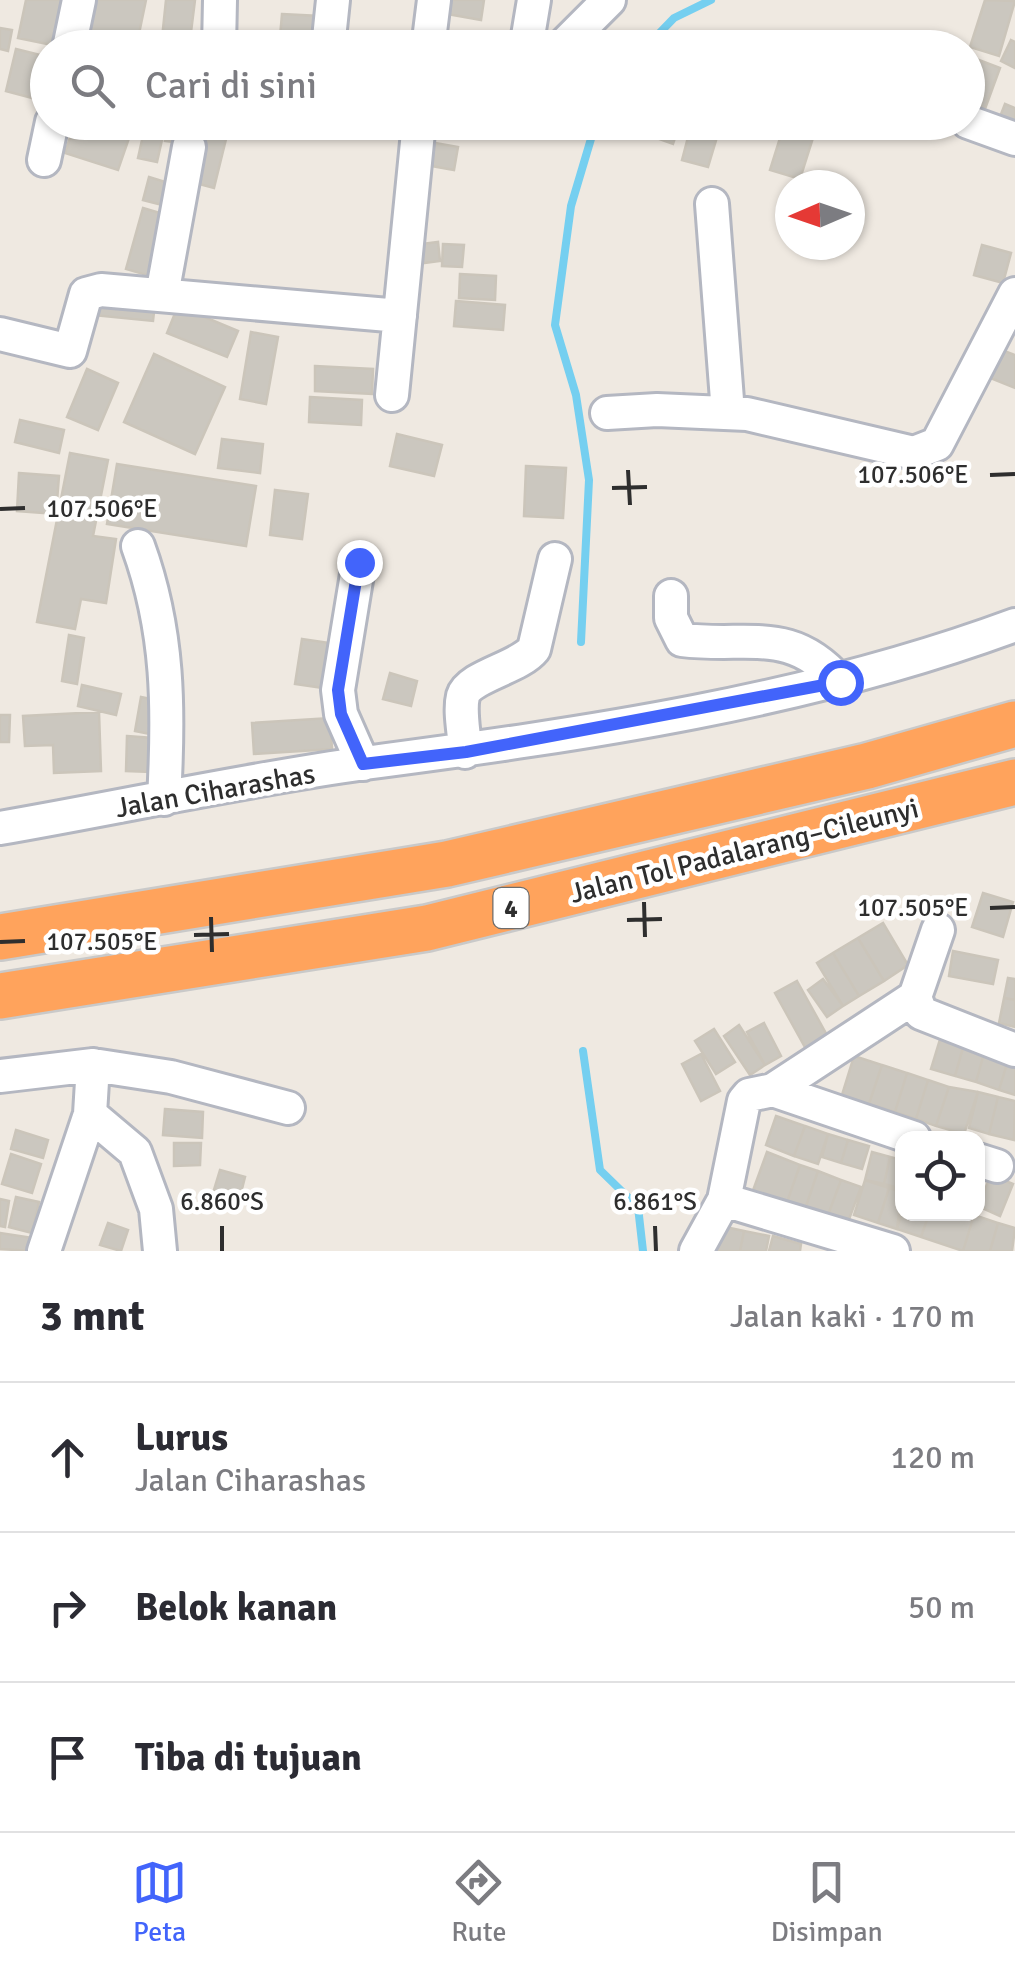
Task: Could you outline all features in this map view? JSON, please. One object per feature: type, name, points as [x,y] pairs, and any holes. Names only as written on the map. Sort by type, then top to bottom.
[{"type":"highway","name":"Jalan Tol Padalarang–Cileunyi","points":[[0,937],[447,864],[867,766],[1015,724]]},
{"type":"highway","name":"Jalan Tol Padalarang–Cileunyi","points":[[0,996],[427,928],[1015,782]]},
{"type":"street","points":[[73,30],[79,0]]},
{"type":"street","points":[[220,0],[220,30]]},
{"type":"street","points":[[330,30],[333,0]]},
{"type":"street","points":[[430,30],[434,0]]},
{"type":"street","points":[[529,30],[534,0]]},
{"type":"street","points":[[579,30],[608,0]]},
{"type":"street","points":[[985,129],[1015,140]]},
{"type":"street","points":[[44,160],[48,140]]},
{"type":"street","points":[[392,396],[417,140]]},
{"type":"street","points":[[162,295],[189,147]]},
{"type":"street","points":[[712,204],[728,413]]},
{"type":"street","points":[[0,334],[66,352],[72,348],[86,294],[92,291],[400,316]]},
{"type":"street","points":[[607,414],[728,413],[914,454],[928,450],[955,415],[1015,294]]},
{"type":"street","points":[[138,546],[162,627],[170,699],[164,799]]},
{"type":"street","points":[[466,752],[463,696],[470,684],[525,660],[534,648],[555,558]]},
{"type":"street","points":[[359,562],[338,690],[341,714],[363,764]]},
{"type":"street","points":[[672,596],[671,618],[682,640],[772,641],[808,651],[840,682]]},
{"type":"street","name":"Jalan Ciharashas","points":[[0,828],[363,764],[466,752],[840,682],[928,658],[1015,626]]},
{"type":"street","points":[[696,1251],[724,1200],[744,1101],[750,1095],[773,1090],[915,997],[938,930]]},
{"type":"street","points":[[915,997],[928,1017],[1015,1050]]},
{"type":"street","points":[[44,1251],[90,1114],[94,1065]]},
{"type":"street","points":[[0,1076],[94,1065],[170,1077],[288,1108]]},
{"type":"street","points":[[773,1090],[895,1132]]},
{"type":"street","points":[[90,1114],[135,1152],[156,1208],[160,1251]]},
{"type":"street","points":[[724,1200],[893,1251]]},
{"type":"building","points":[[26,0],[72,0],[66,30],[30,30],[30,40],[18,38]]},
{"type":"building","points":[[86,0],[146,0],[140,30],[80,30]]},
{"type":"building","points":[[166,0],[195,0],[191,30],[163,30]]},
{"type":"building","points":[[449,0],[484,0],[481,20],[447,14]]},
{"type":"building","points":[[985,0],[1015,1],[999,56],[985,52],[985,30],[975,30]]},
{"type":"building","points":[[282,14],[320,16],[319,30],[281,30]]},
{"type":"building","points":[[0,28],[12,30],[8,51],[0,49]]},
{"type":"building","points":[[1011,40],[1015,42],[1015,68],[1001,61]]},
{"type":"building","points":[[16,49],[30,52],[30,97],[6,91]]},
{"type":"building","points":[[985,62],[1000,68],[985,109]]},
{"type":"building","points":[[1005,104],[1015,108],[1015,134],[996,127]]},
{"type":"building","points":[[69,140],[128,140],[118,170],[65,153]]},
{"type":"building","points":[[142,140],[162,140],[157,162],[138,158]]},
{"type":"building","points":[[202,140],[226,140],[214,188],[192,182]]},
{"type":"building","points":[[687,140],[716,140],[708,167],[682,160]]},
{"type":"building","points":[[779,140],[812,140],[803,170],[770,170]]},
{"type":"building","points":[[424,141],[458,147],[454,170],[420,164]]},
{"type":"building","points":[[149,177],[172,184],[166,206],[143,200]]},
{"type":"building","points":[[143,208],[167,215],[150,276],[126,269]]},
{"type":"building","points":[[438,242],[440,261],[409,265],[406,246]]},
{"type":"building","points":[[443,244],[464,245],[462,267],[442,266]]},
{"type":"building","points":[[982,245],[1011,253],[1003,283],[974,275]]},
{"type":"building","points":[[460,274],[496,276],[495,300],[459,298]]},
{"type":"building","points":[[94,296],[155,303],[153,321],[92,315]]},
{"type":"building","points":[[456,301],[505,305],[503,330],[454,326]]},
{"type":"building","points":[[178,306],[238,331],[227,357],[167,333]]},
{"type":"building","points":[[251,332],[278,337],[266,404],[240,399]]},
{"type":"building","points":[[999,349],[1015,355],[1015,388],[988,377]]},
{"type":"building","points":[[154,354],[225,387],[195,454],[124,422]]},
{"type":"building","points":[[315,366],[373,369],[372,394],[315,391]]},
{"type":"building","points":[[87,369],[118,383],[98,430],[67,417]]},
{"type":"building","points":[[310,397],[362,400],[361,425],[309,422]]},
{"type":"building","points":[[20,420],[64,430],[59,453],[15,442]]},
{"type":"building","points":[[397,434],[442,445],[434,476],[390,466]]},
{"type":"building","points":[[222,439],[263,444],[260,473],[218,468]]},
{"type":"building","points":[[70,453],[108,460],[93,536],[116,539],[106,603],[81,599],[75,629],[37,622]]},
{"type":"building","points":[[117,464],[256,486],[246,546],[107,524]]},
{"type":"building","points":[[526,466],[566,468],[563,518],[524,516]]},
{"type":"building","points":[[19,473],[59,476],[56,514],[17,511]]},
{"type":"building","points":[[275,490],[308,494],[302,539],[270,535]]},
{"type":"building","points":[[69,635],[84,638],[77,684],[62,681]]},
{"type":"building","points":[[302,639],[343,645],[337,690],[295,684]]},
{"type":"building","points":[[390,673],[417,681],[411,706],[383,699]]},
{"type":"building","points":[[82,685],[121,694],[116,715],[78,706]]},
{"type":"building","points":[[141,697],[161,701],[155,735],[135,731]]},
{"type":"building","points":[[99,712],[101,771],[54,773],[53,745],[25,746],[23,716]]},
{"type":"building","points":[[0,715],[10,715],[9,742],[0,742]]},
{"type":"building","points":[[330,718],[332,749],[254,754],[252,723]]},
{"type":"building","points":[[127,736],[153,738],[151,772],[126,771]]},
{"type":"building","points":[[983,893],[1013,902],[1003,937],[972,927]]},
{"type":"building","points":[[883,923],[908,965],[884,981],[858,938]]},
{"type":"building","points":[[858,938],[884,981],[859,996],[833,953]]},
{"type":"building","points":[[953,951],[998,960],[993,984],[949,976]]},
{"type":"building","points":[[833,953],[859,996],[843,1006],[817,963]]},
{"type":"building","points":[[1008,978],[1015,979],[1015,1000],[1004,998]]},
{"type":"building","points":[[823,979],[843,1006],[827,1017],[808,990]]},
{"type":"building","points":[[797,981],[828,1037],[806,1049],[775,993]]},
{"type":"building","points":[[1004,998],[1015,1000],[1015,1027],[999,1023]]},
{"type":"building","points":[[764,1023],[781,1056],[765,1065],[747,1032]]},
{"type":"building","points":[[739,1025],[765,1065],[750,1075],[724,1036]]},
{"type":"building","points":[[714,1029],[735,1062],[716,1074],[695,1041]]},
{"type":"building","points":[[941,1036],[964,1044],[955,1076],[931,1069]]},
{"type":"building","points":[[964,1044],[985,1050],[976,1082],[955,1076]]},
{"type":"building","points":[[985,1050],[1009,1057],[999,1090],[976,1082]]},
{"type":"building","points":[[701,1054],[720,1091],[701,1101],[682,1064]]},
{"type":"building","points":[[854,1056],[882,1065],[869,1104],[842,1095]]},
{"type":"building","points":[[1009,1057],[1015,1059],[1015,1095],[999,1090]]},
{"type":"building","points":[[882,1065],[907,1073],[895,1112],[869,1104]]},
{"type":"building","points":[[907,1073],[928,1080],[916,1119],[895,1112]]},
{"type":"building","points":[[928,1080],[949,1087],[936,1126],[916,1119]]},
{"type":"building","points":[[949,1087],[978,1092],[965,1131],[936,1126]]},
{"type":"building","points":[[978,1092],[998,1097],[989,1134],[969,1128]]},
{"type":"building","points":[[998,1097],[1015,1101],[1014,1140],[989,1134]]},
{"type":"building","points":[[165,1109],[203,1112],[202,1138],[163,1135]]},
{"type":"building","points":[[776,1116],[805,1126],[794,1156],[766,1145]]},
{"type":"building","points":[[805,1126],[828,1134],[818,1164],[794,1156]]},
{"type":"building","points":[[16,1130],[48,1140],[43,1158],[11,1149]]},
{"type":"building","points":[[828,1134],[848,1140],[841,1163],[822,1157]]},
{"type":"building","points":[[848,1140],[869,1146],[862,1169],[841,1163]]},
{"type":"building","points":[[174,1143],[201,1143],[200,1165],[174,1166]]},
{"type":"building","points":[[767,1152],[800,1165],[785,1208],[751,1196]]},
{"type":"building","points":[[872,1152],[890,1157],[884,1184],[865,1180]]},
{"type":"building","points":[[11,1154],[41,1164],[32,1193],[2,1184]]},
{"type":"building","points":[[890,1157],[895,1158],[895,1187],[884,1184]]},
{"type":"building","points":[[800,1165],[818,1171],[803,1215],[785,1208]]},
{"type":"building","points":[[220,1170],[245,1177],[240,1197],[214,1190]]},
{"type":"building","points":[[818,1171],[841,1180],[825,1223],[803,1215]]},
{"type":"building","points":[[991,1175],[1013,1184],[1000,1216],[985,1209],[985,1189]]},
{"type":"building","points":[[841,1180],[861,1187],[845,1230],[825,1223]]},
{"type":"building","points":[[865,1180],[889,1188],[878,1223],[854,1215]]},
{"type":"building","points":[[889,1188],[895,1190],[897,1229],[878,1223]]},
{"type":"building","points":[[16,1197],[39,1202],[32,1233],[9,1227]]},
{"type":"building","points":[[0,1199],[9,1201],[5,1227],[0,1226]]},
{"type":"building","points":[[985,1219],[998,1223],[990,1251],[963,1251],[972,1221]]},
{"type":"building","points":[[900,1221],[927,1221],[921,1237],[897,1229]]},
{"type":"building","points":[[927,1221],[972,1221],[963,1251],[921,1237]]},
{"type":"building","points":[[108,1223],[128,1230],[121,1251],[100,1245]]},
{"type":"building","points":[[998,1223],[1015,1228],[1012,1251],[990,1251]]},
{"type":"building","points":[[721,1226],[744,1231],[740,1251],[716,1251]]},
{"type":"building","points":[[744,1231],[769,1236],[766,1251],[740,1251]]},
{"type":"building","points":[[0,1233],[33,1238],[31,1251],[0,1249]]},
{"type":"building","points":[[773,1236],[801,1244],[800,1251],[769,1251]]},
{"type":"waterway","points":[[662,30],[674,18],[711,0]]},
{"type":"waterway","points":[[581,642],[589,480],[576,395],[555,325],[571,206],[591,140]]},
{"type":"waterway","points":[[583,1051],[600,1170],[638,1207],[643,1251]]},
{"type":"route","points":[[359,562],[338,690],[341,714],[363,764],[466,752],[840,682]]}]
